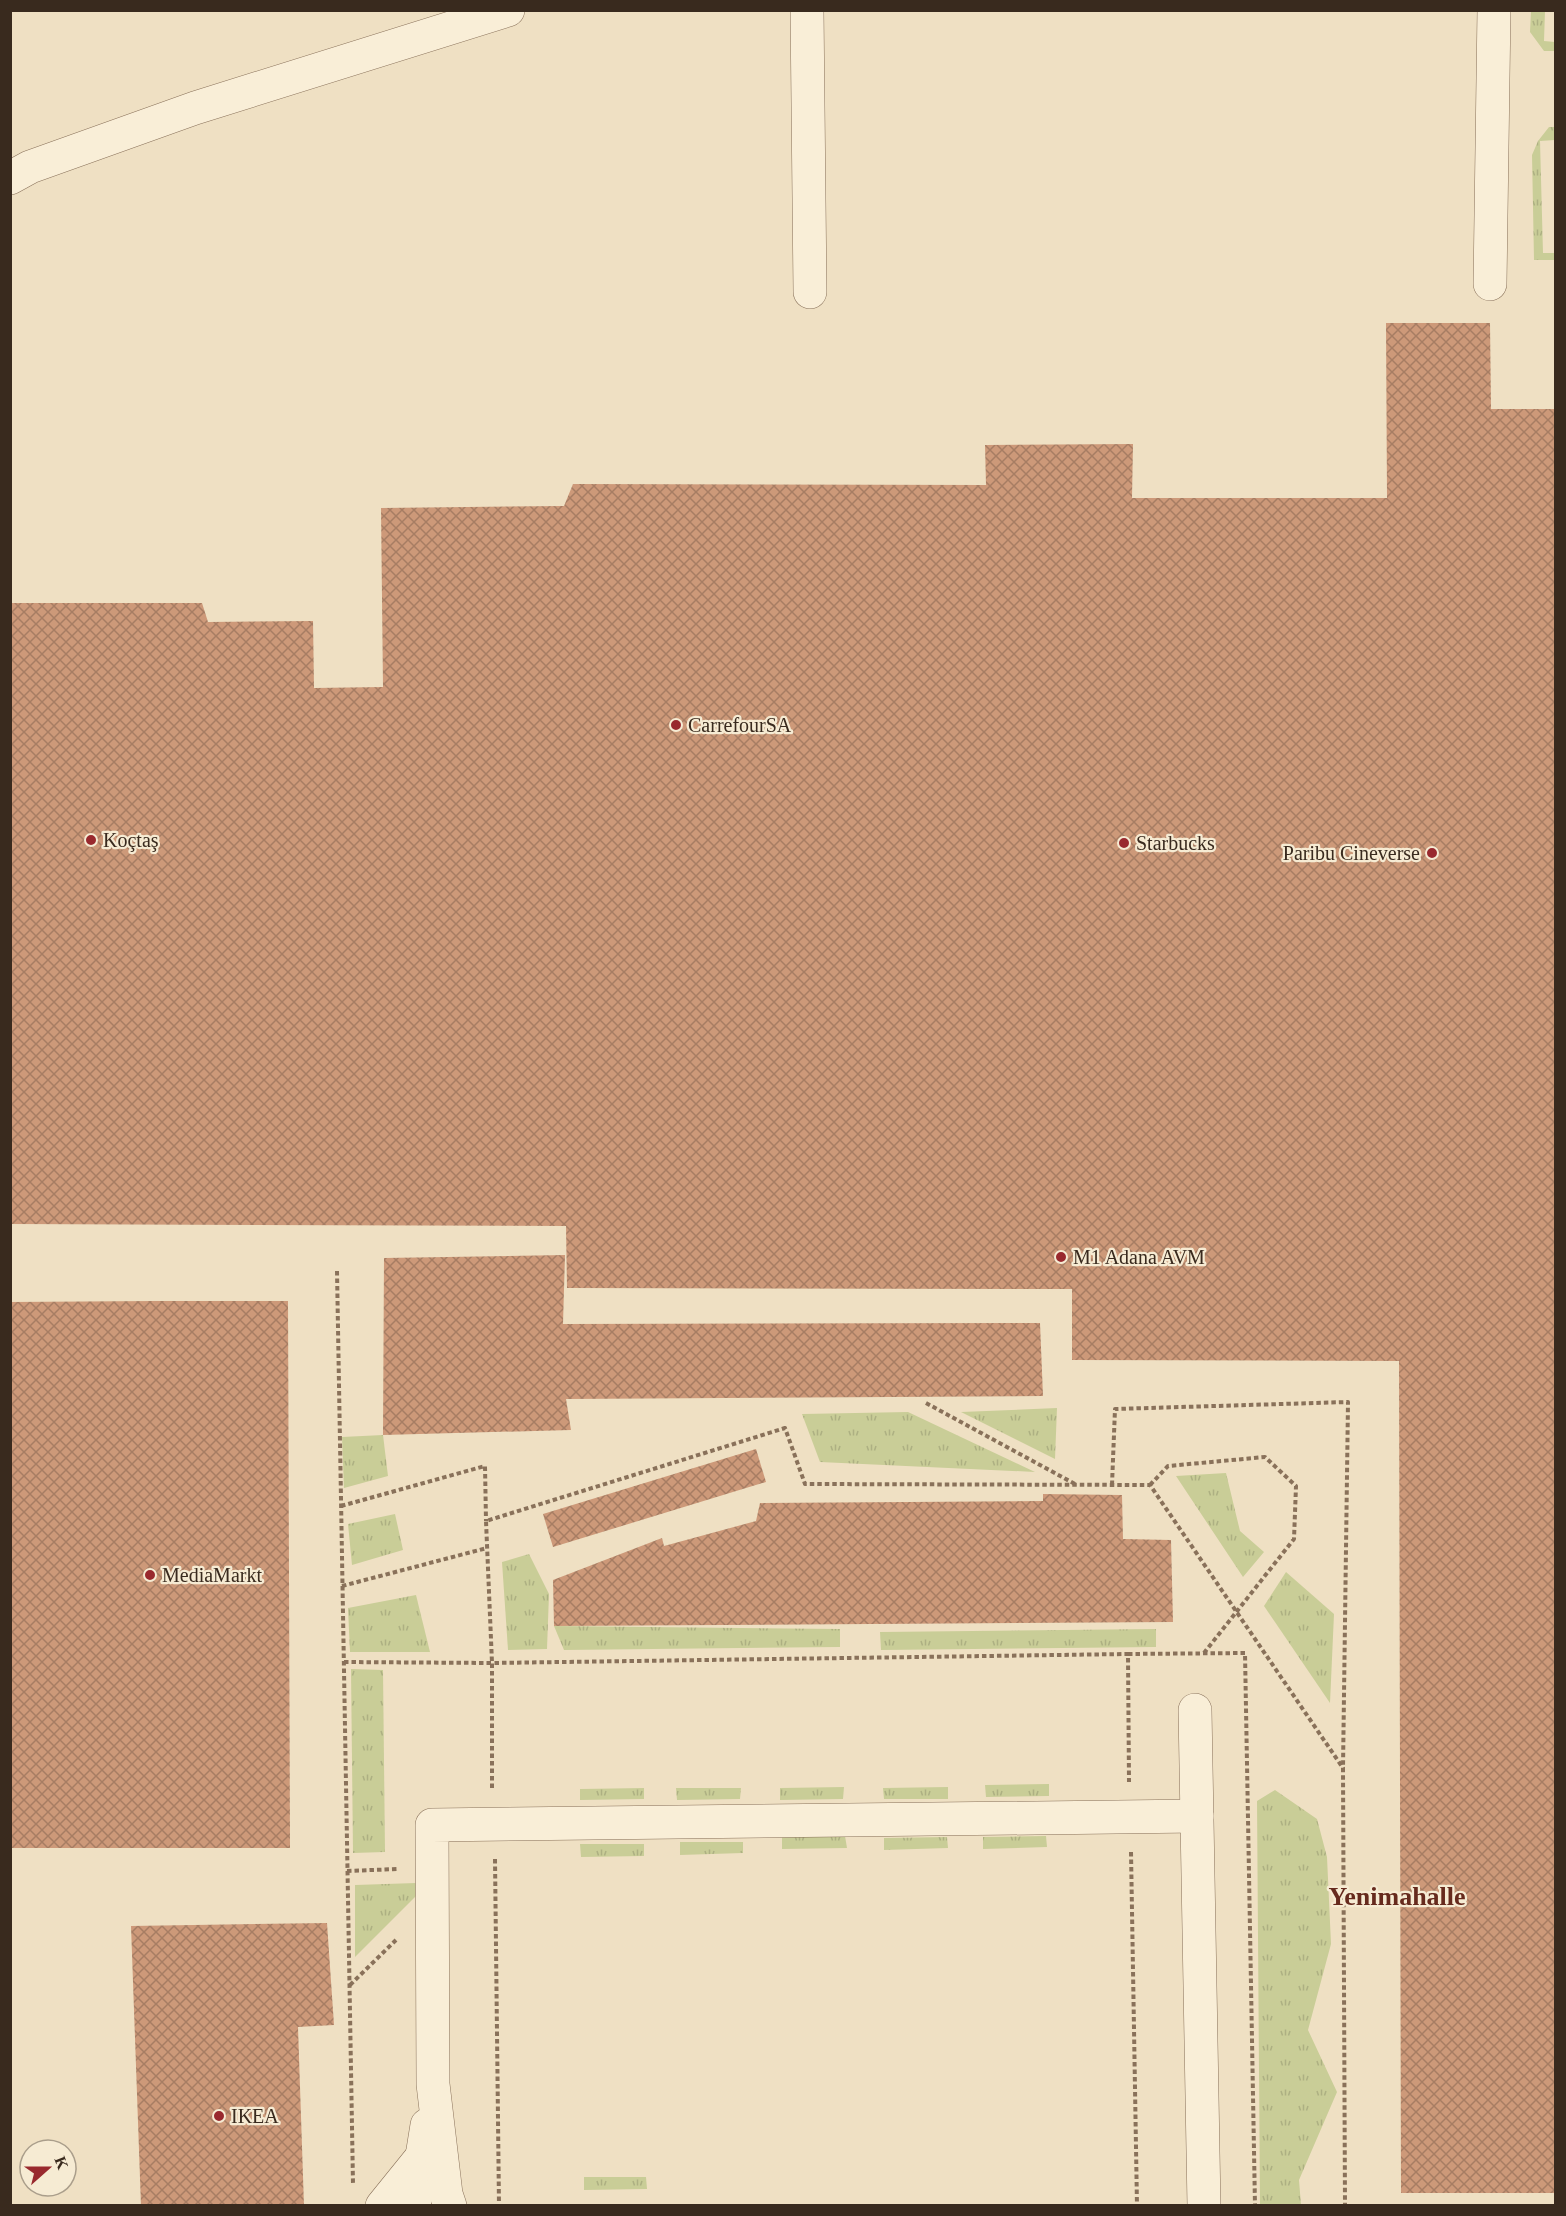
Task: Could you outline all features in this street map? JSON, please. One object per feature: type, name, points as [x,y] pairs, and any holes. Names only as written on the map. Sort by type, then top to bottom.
[{"type":"street","points":[[17,176],[195,108],[508,10]]},
{"type":"street","points":[[807,10],[810,292]]},
{"type":"street","points":[[1490,284],[1494,10]]},
{"type":"street","points":[[1195,1710],[1204,2205]]},
{"type":"street","points":[[450,2205],[446,2194],[433,2084],[432,1825],[1197,1816]]},
{"type":"street","points":[[414,2205],[433,2084]]},
{"type":"street","points":[[368,2200],[421,2158]]},
{"type":"path","points":[[337,1271],[349,1985],[368,2200]]},
{"type":"path","points":[[1112,1485],[1115,1409],[1348,1402],[1343,1768],[1346,2205]]},
{"type":"path","points":[[926,1403],[1075,1485]]},
{"type":"path","points":[[486,1521],[785,1428],[805,1484],[1150,1485],[1168,1466],[1265,1457],[1296,1486],[1294,1539],[1204,1653]]},
{"type":"path","points":[[341,1506],[485,1466],[492,1663],[492,1796]]},
{"type":"path","points":[[1150,1485],[1343,1768]]},
{"type":"path","points":[[342,1586],[487,1548]]},
{"type":"path","points":[[344,1662],[492,1663],[1245,1653],[1255,2205]]},
{"type":"path","points":[[1128,1654],[1130,1788]]},
{"type":"path","points":[[1131,1848],[1137,2205]]},
{"type":"path","points":[[495,1858],[499,2205]]},
{"type":"path","points":[[347,1871],[405,1869]]},
{"type":"path","points":[[349,1985],[397,1940]]},
{"type":"green space","points":[[1531,11],[1545,11],[1544,41],[1555,42],[1555,51],[1544,51],[1530,32]]},
{"type":"green space","points":[[1549,127],[1555,127],[1555,140],[1540,141],[1543,253],[1555,253],[1555,260],[1534,260],[1532,155],[1538,141]]},
{"type":"green space","points":[[1057,1408],[1055,1459],[961,1412]]},
{"type":"green space","points":[[908,1412],[1035,1472],[820,1462],[802,1414]]},
{"type":"green space","points":[[383,1435],[388,1476],[344,1488],[342,1437]]},
{"type":"green space","points":[[1226,1473],[1240,1531],[1264,1552],[1243,1577],[1176,1476]]},
{"type":"green space","points":[[395,1514],[403,1550],[352,1565],[348,1524]]},
{"type":"green space","points":[[529,1554],[549,1594],[547,1649],[508,1650],[502,1562]]},
{"type":"green space","points":[[1286,1572],[1334,1614],[1330,1703],[1264,1606]]},
{"type":"green space","points":[[416,1595],[430,1652],[350,1652],[348,1608]]},
{"type":"green space","points":[[554,1626],[840,1629],[840,1647],[564,1650]]},
{"type":"green space","points":[[1156,1629],[1156,1647],[881,1650],[880,1632]]},
{"type":"green space","points":[[351,1669],[383,1670],[385,1852],[353,1853]]},
{"type":"green space","points":[[1049,1784],[1049,1796],[986,1797],[985,1785]]},
{"type":"green space","points":[[844,1787],[843,1799],[780,1800],[780,1788]]},
{"type":"green space","points":[[948,1787],[948,1799],[884,1799],[883,1788]]},
{"type":"green space","points":[[644,1788],[644,1799],[580,1800],[580,1789]]},
{"type":"green space","points":[[676,1788],[741,1788],[740,1799],[677,1800]]},
{"type":"green space","points":[[1275,1790],[1317,1819],[1327,1857],[1331,1944],[1308,2030],[1337,2092],[1299,2180],[1301,2205],[1260,2205],[1257,1801]]},
{"type":"green space","points":[[782,1836],[845,1836],[847,1848],[782,1849]]},
{"type":"green space","points":[[1046,1836],[1047,1847],[983,1849],[983,1837]]},
{"type":"green space","points":[[947,1837],[948,1848],[884,1850],[884,1838]]},
{"type":"green space","points":[[680,1842],[743,1842],[743,1853],[680,1855]]},
{"type":"green space","points":[[580,1844],[644,1844],[644,1856],[581,1857]]},
{"type":"green space","points":[[416,1883],[417,1895],[355,1957],[355,1885]]},
{"type":"green space","points":[[584,2177],[646,2177],[647,2189],[584,2190]]},
{"type":"building","name":"M1 Adana AVM","points":[[1386,323],[1490,323],[1491,409],[1556,409],[1556,2193],[1401,2193],[1399,1361],[1072,1360],[1072,1289],[567,1288],[566,1226],[10,1224],[10,603],[202,603],[208,622],[313,621],[314,688],[383,687],[381,508],[564,506],[573,484],[986,485],[985,445],[1133,444],[1132,498],[1387,498]]},
{"type":"building","points":[[565,1255],[563,1324],[1040,1323],[1043,1396],[566,1399],[571,1430],[383,1435],[384,1258]]},
{"type":"building","name":"MediaMarkt","points":[[288,1301],[290,1848],[10,1848],[10,1302]]},
{"type":"building","points":[[756,1449],[766,1482],[553,1547],[543,1514]]},
{"type":"building","points":[[1043,1494],[1122,1495],[1123,1539],[1171,1540],[1173,1622],[554,1626],[553,1580],[662,1538],[664,1546],[756,1521],[760,1503],[1043,1501]]},
{"type":"building","name":"IKEA","points":[[327,1923],[334,2025],[298,2027],[304,2206],[141,2206],[131,1926]]},
{"type":"place","name":"CarrefourSA","points":[[676,725]]},
{"type":"place","name":"Koçtaş","points":[[91,840]]},
{"type":"place","name":"Starbucks","points":[[1124,843]]},
{"type":"place","name":"Paribu Cineverse","points":[[1432,853]]},
{"type":"place","name":"M1 Adana AVM","points":[[1061,1257]]},
{"type":"place","name":"MediaMarkt","points":[[150,1575]]},
{"type":"place","name":"IKEA","points":[[219,2116]]},
{"type":"district","name":"Yenimahalle","points":[[1397,1896]]}]
